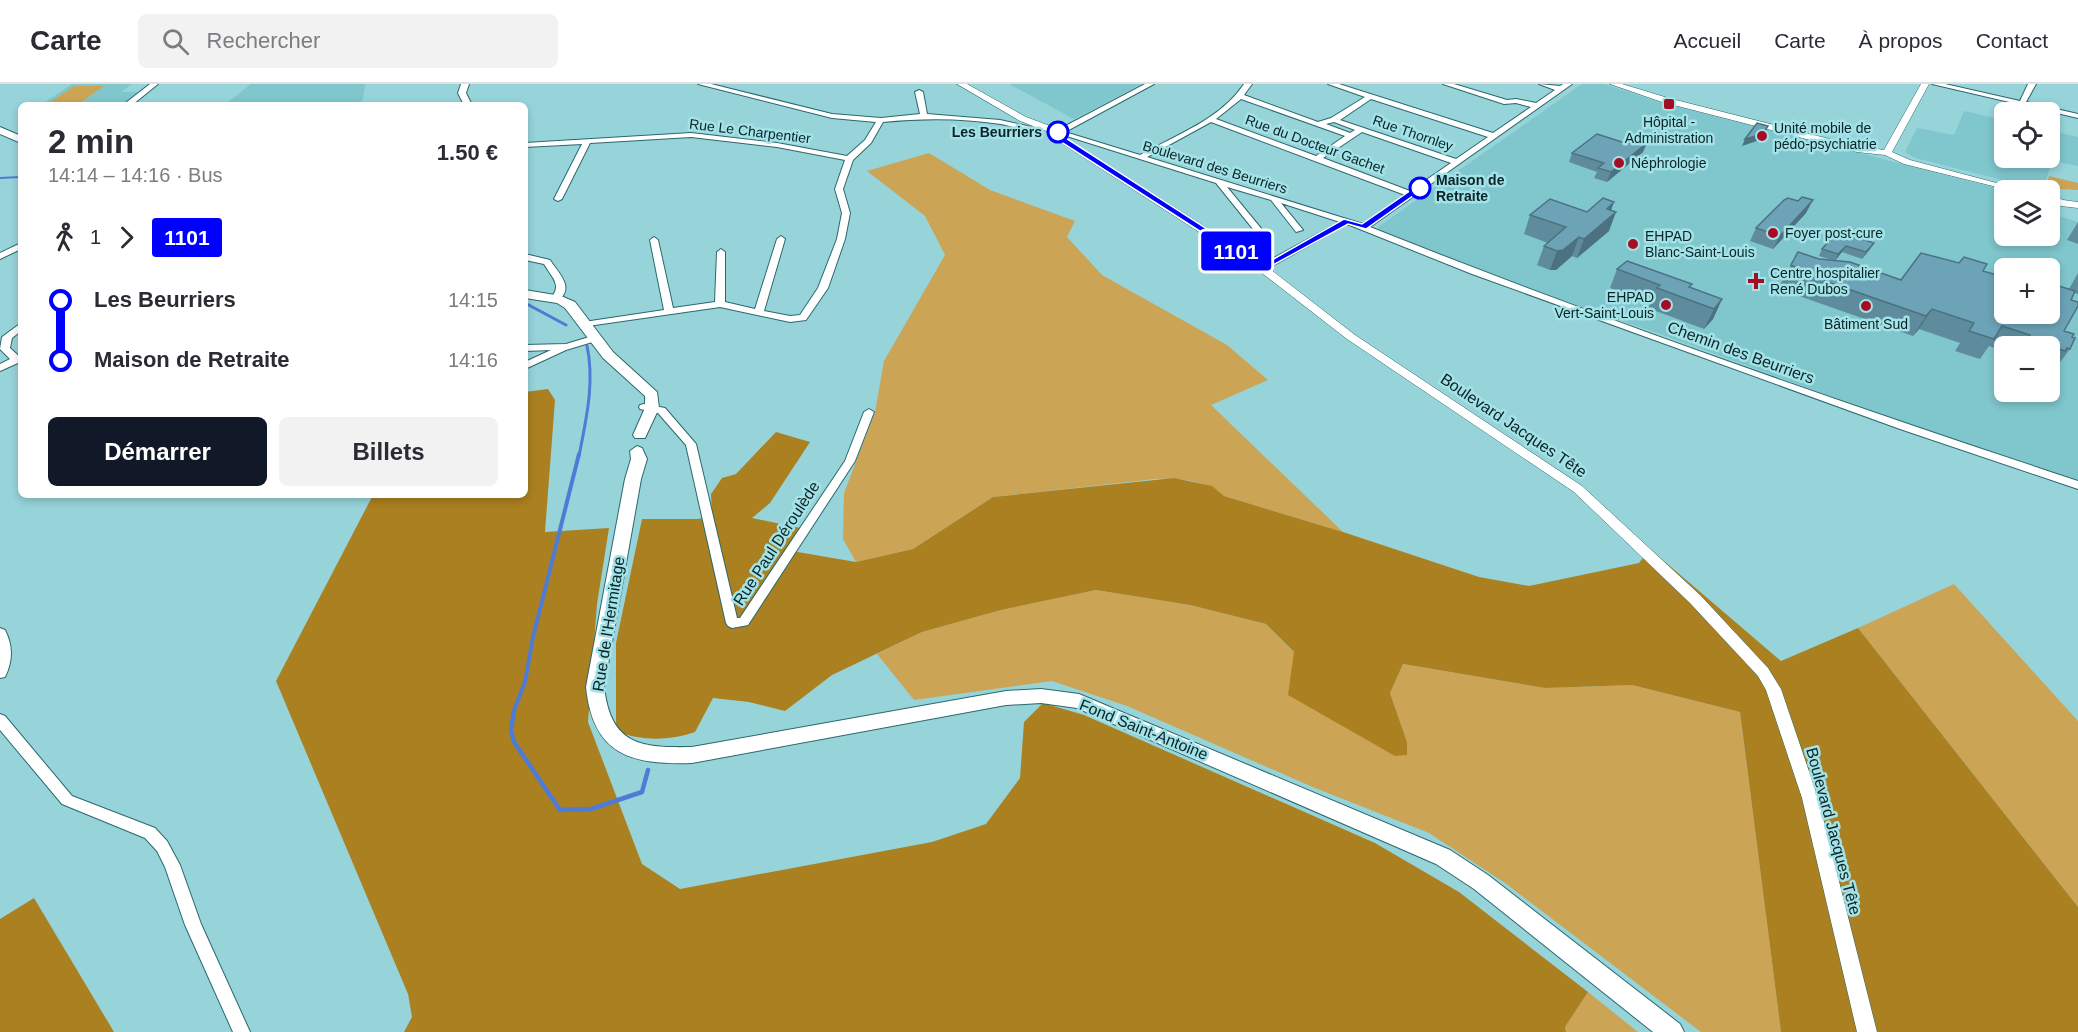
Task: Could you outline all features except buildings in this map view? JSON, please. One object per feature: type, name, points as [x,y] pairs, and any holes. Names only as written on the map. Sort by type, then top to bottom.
[{"type":"main road","points":[[0,130],[18,137]]},
{"type":"main road","name":"Rue de l'Hermitage","points":[[528,294],[555,299],[570,305],[598,341],[638,384],[648,407],[637,451],[639,459],[633,479],[596,687],[597,712],[602,721],[614,738],[635,751],[649,755],[692,755],[779,740]]},
{"type":"main road","name":"Fond Saint-Antoine","points":[[779,740],[1030,695],[1067,698],[1101,709],[1423,847],[1480,882],[1672,1032]]},
{"type":"street","points":[[131,102],[154,84]]},
{"type":"street","points":[[465,84],[462,93],[466,102]]},
{"type":"street","points":[[702,84],[832,116],[881,120],[924,116],[1000,123],[1031,129],[1042,127]]},
{"type":"street","name":"Boulevard Jacques Tête","points":[[961,84],[1042,127],[1058,132],[1060,138],[1262,268],[1351,337],[1578,489],[1695,599],[1763,672],[1773,689],[1810,798],[1867,1032]]},
{"type":"street","points":[[1058,132],[1150,84]]},
{"type":"street","points":[[1140,158],[1209,119],[1241,96],[1248,84]]},
{"type":"street","points":[[1332,84],[1494,136]]},
{"type":"street","points":[[1447,84],[1507,102],[1516,101],[1537,106]]},
{"type":"street","points":[[1543,84],[1561,89]]},
{"type":"street","points":[[1363,228],[1568,84]]},
{"type":"street","points":[[1614,84],[1665,100],[1857,149],[1887,153],[1907,162],[1994,184]]},
{"type":"street","points":[[1887,153],[1925,84]]},
{"type":"street","points":[[1936,84],[2017,102]]},
{"type":"street","points":[[2023,102],[2032,84]]},
{"type":"street","points":[[919,92],[924,116]]},
{"type":"street","name":"Rue Thornley","points":[[1241,96],[1351,136]]},
{"type":"street","name":"Rue Thornley","points":[[1318,124],[1334,120],[1371,96]]},
{"type":"street","points":[[1507,102],[1507,106],[1526,114]]},
{"type":"street","points":[[2060,112],[2078,116]]},
{"type":"street","name":"Rue du Docteur Gachet","points":[[1209,119],[1412,194]]},
{"type":"street","points":[[584,324],[720,304],[790,319],[803,318],[823,288],[841,239],[846,213],[839,189],[849,159],[868,141],[881,120]]},
{"type":"street","name":"Rue Thornley","points":[[1334,120],[1456,162]]},
{"type":"street","name":"Rue Thornley","points":[[1318,158],[1361,129]]},
{"type":"street","name":"Boulevard des Beurriers","points":[[1058,132],[1347,221],[1363,228]]},
{"type":"street","name":"Rue Le Charpentier","points":[[528,145],[691,135],[777,146],[849,159]]},
{"type":"street","points":[[558,199],[587,141]]},
{"type":"street","points":[[1219,183],[1260,232]]},
{"type":"street","points":[[1274,200],[1299,230]]},
{"type":"street","points":[[2061,203],[2078,206]]},
{"type":"street","points":[[1262,268],[1347,221]]},
{"type":"street","name":"Chemin des Beurriers","points":[[1363,228],[1474,272],[1893,423],[2078,485]]},
{"type":"street","points":[[759,312],[782,239]]},
{"type":"street","points":[[654,240],[669,310]]},
{"type":"street","points":[[0,256],[18,247]]},
{"type":"street","points":[[720,304],[721,252]]},
{"type":"street","points":[[528,258],[547,262],[562,286],[561,294],[555,299]]},
{"type":"street","points":[[18,328],[7,337],[4,349],[18,359]]},
{"type":"street","points":[[528,348],[567,347],[598,341]]},
{"type":"street","points":[[528,365],[567,347]]},
{"type":"street","points":[[0,368],[18,360]]},
{"type":"street","name":"Rue Paul Déroulède","points":[[648,407],[661,410],[691,444],[732,623],[744,622],[850,461],[869,412]]},
{"type":"street","points":[[0,633],[6,651],[0,672]]},
{"type":"street","points":[[0,720],[67,800],[150,833],[162,846],[172,865],[193,925],[242,1032]]},
{"type":"shaded area","points":[[72,84],[132,84],[121,92],[139,92],[127,102],[45,102]]},
{"type":"shaded area","points":[[251,84],[365,84],[363,99],[360,102],[228,102]]},
{"type":"shaded area","points":[[1009,84],[1142,84],[1074,119]]},
{"type":"shaded area","name":"Centre hospitalier René Dubos","points":[[1582,84],[1604,84],[1659,102],[1994,187],[1994,246],[2060,246],[2060,216],[2078,222],[2078,482],[1934,434],[1660,334],[1540,293],[1380,231],[1378,227]]},
{"type":"shaded area","points":[[74,86],[104,86],[81,102],[50,102]]},
{"type":"shaded area","points":[[1964,111],[1994,118],[1994,168],[2050,168],[2046,180],[2003,180],[1915,158],[1905,152],[1917,128],[1954,135]]},
{"type":"shaded area","points":[[2060,133],[2078,137],[2078,166],[2060,163]]},
{"type":"shaded area","points":[[929,153],[990,190],[1075,221],[1067,237],[1102,275],[1227,345],[1268,380],[1211,405],[1343,532],[1224,496],[1200,483],[1155,479],[993,497],[913,549],[856,562],[843,539],[844,493],[875,412],[884,361],[945,255],[925,216],[867,171]]},
{"type":"shaded area","points":[[2049,176],[2078,183],[2078,190],[2060,189],[2060,180],[2048,180]]},
{"type":"shaded area","points":[[548,389],[555,400],[545,532],[609,528],[597,604],[588,722],[642,864],[680,889],[932,842],[986,824],[1020,778],[1024,722],[1043,703],[1084,715],[1375,843],[1459,892],[1588,992],[1565,1027],[1566,1032],[404,1032],[412,1017],[408,994],[276,681],[371,498],[528,498],[528,392]]},
{"type":"shaded area","points":[[776,432],[810,442],[770,503],[752,518],[800,528],[786,550],[856,562],[913,549],[993,497],[1174,478],[1212,486],[1224,496],[1479,577],[1529,586],[1639,563],[1650,549],[1781,661],[1858,628],[2078,907],[2078,1032],[1781,1032],[1740,712],[1632,685],[1545,688],[1403,664],[1390,693],[1407,742],[1407,755],[1395,756],[1288,695],[1294,652],[1266,624],[1190,605],[1096,590],[1001,610],[922,632],[832,675],[785,711],[749,702],[713,698],[695,732],[655,739],[635,737],[616,731],[616,643],[642,519],[698,519],[712,516],[711,494],[722,478],[736,474]]},
{"type":"shaded area","points":[[1954,584],[2078,721],[2078,907],[1858,628]]},
{"type":"shaded area","points":[[1096,590],[1190,605],[1266,624],[1395,756],[1407,755],[1407,742],[1390,693],[1403,664],[1545,688],[1632,685],[1740,712],[1781,1032],[1701,1032],[1505,883],[1429,833],[1315,788],[1127,706],[1052,681],[914,700],[877,654],[922,632],[1001,610]]},
{"type":"shaded area","points":[[34,898],[114,1032],[0,1032],[0,919]]},
{"type":"shaded area","points":[[1588,992],[1638,1032],[1566,1032],[1565,1027]]},
{"type":"waterway","points":[[0,178],[18,177]]},
{"type":"waterway","points":[[528,305],[566,325]]},
{"type":"waterway","points":[[579,456],[590,387],[587,346]]},
{"type":"waterway","points":[[513,713],[525,682],[533,637],[579,454]]},
{"type":"waterway","points":[[514,711],[511,730],[514,742],[560,810],[591,809],[642,792],[648,770]]},
{"type":"bus line","name":"1101","points":[[1058,132],[1060,138],[1262,268],[1347,221],[1363,228],[1420,188]]},
{"type":"place","name":"Hôpital - Administration","points":[[1669,104]]},
{"type":"place","name":"Les Beurriers","points":[[1058,132]]},
{"type":"place","name":"Unité mobile de pédo-psychiatrie","points":[[1762,136]]},
{"type":"place","name":"Néphrologie","points":[[1619,163]]},
{"type":"place","name":"Maison de Retraite","points":[[1420,188]]},
{"type":"place","name":"Foyer post-cure","points":[[1773,233]]},
{"type":"place","name":"EHPAD Blanc-Saint-Louis","points":[[1633,244]]},
{"type":"place","name":"Centre hospitalier René Dubos","points":[[1756,281]]},
{"type":"place","name":"EHPAD Vert-Saint-Louis","points":[[1666,305]]},
{"type":"place","name":"Bâtiment Sud","points":[[1866,306]]}]
